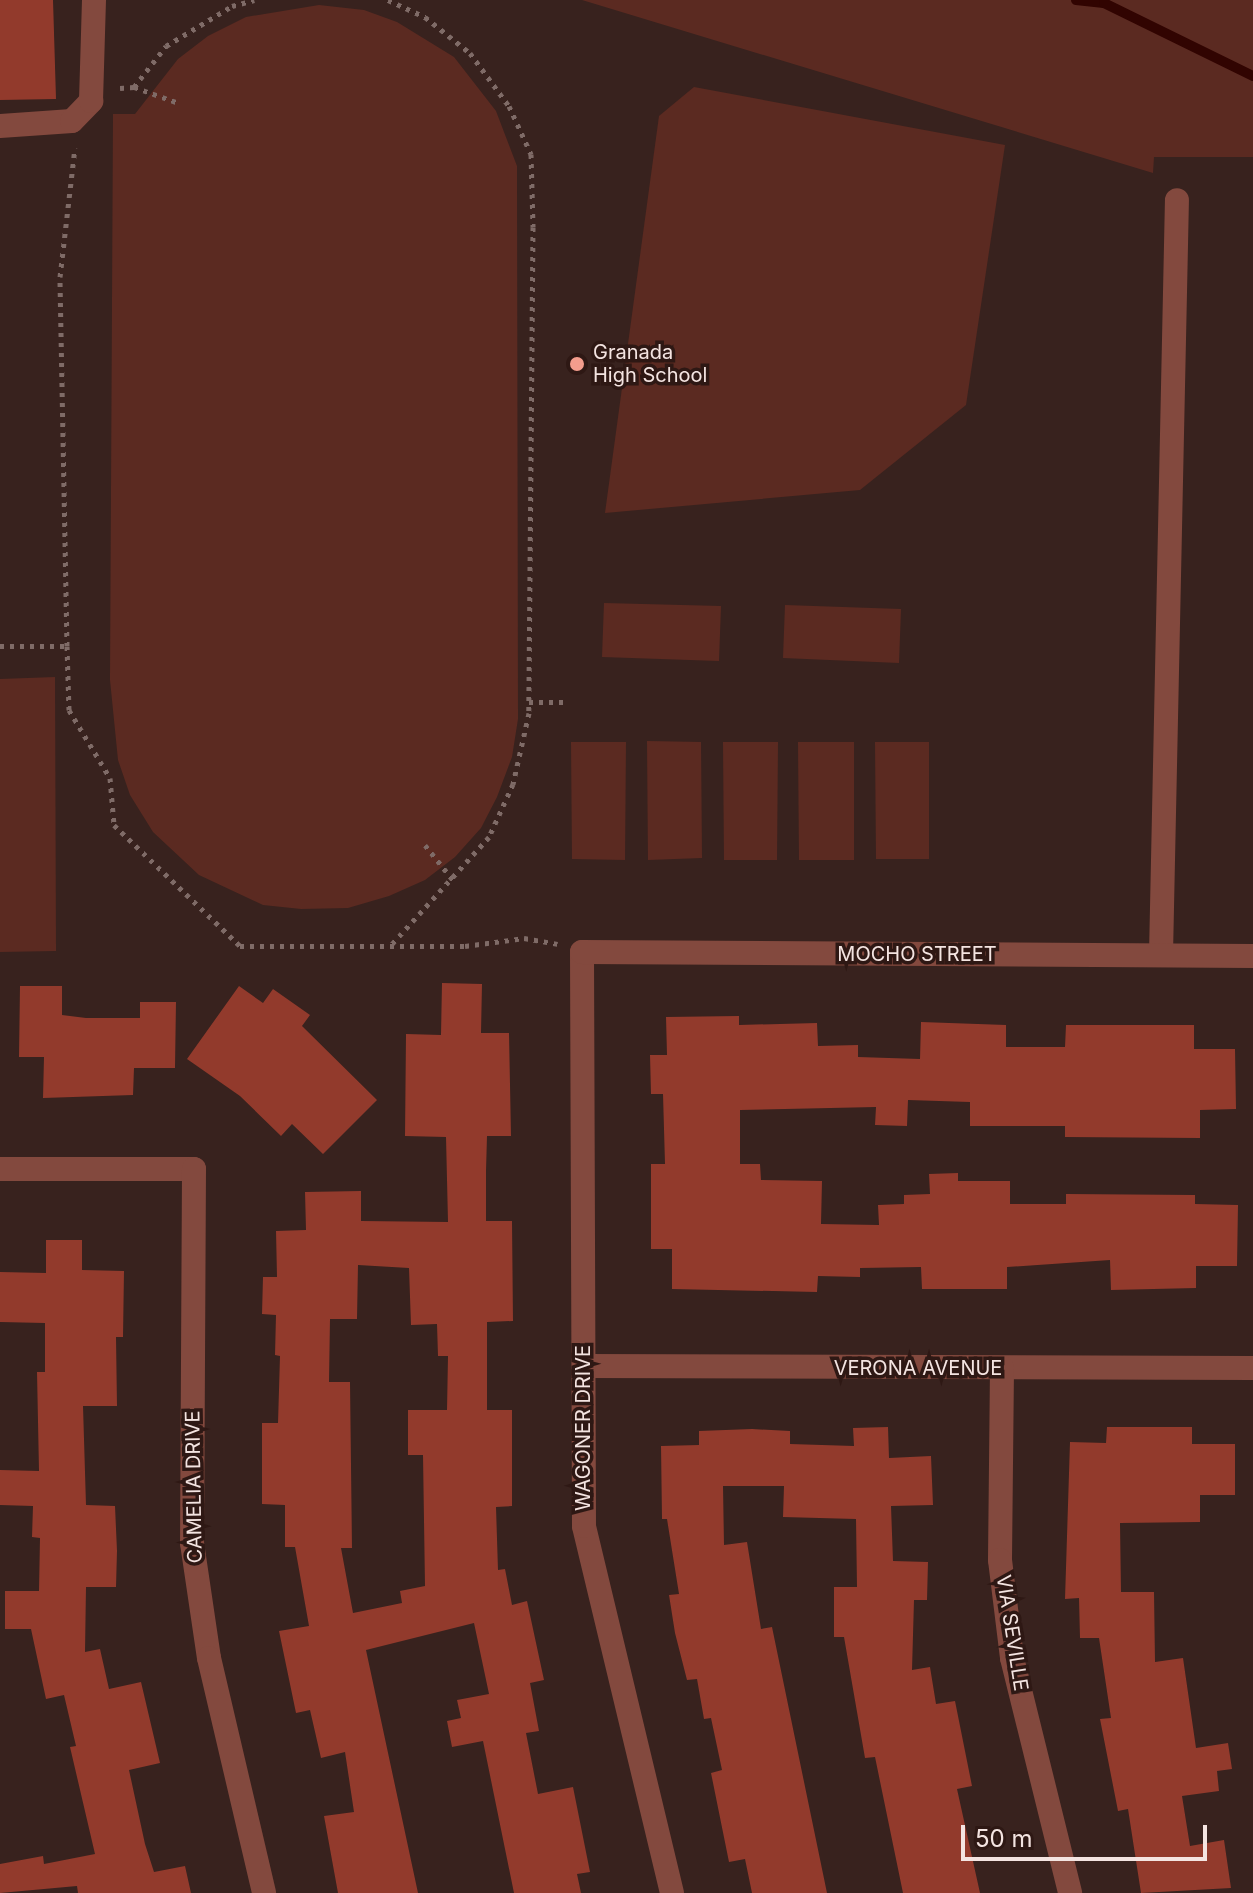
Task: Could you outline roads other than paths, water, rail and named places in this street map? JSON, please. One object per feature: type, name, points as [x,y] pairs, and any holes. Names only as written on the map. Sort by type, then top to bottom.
[{"type":"street","points":[[0,126],[42,127],[72,121],[91,101],[94,83],[94,0]]},
{"type":"street","points":[[1161,955],[1177,200]]},
{"type":"street","name":"MOCHO STREET","points":[[582,952],[1253,956]]},
{"type":"street","name":"WAGONER DRIVE","points":[[582,952],[584,1526],[672,1893]]},
{"type":"street","name":"CAMELIA DRIVE","points":[[0,1169],[194,1169],[192,1543],[209,1658],[264,1893]]},
{"type":"street","name":"VERONA AVENUE","points":[[584,1366],[1253,1368]]},
{"type":"street","name":"VIA SEVILLE","points":[[1002,1368],[1000,1560],[1012,1658],[1070,1893]]},
{"type":"waterway","points":[[1076,0],[1104,3],[1253,76]]},
{"type":"place","name":"Granada High School","points":[[577,364]]}]
